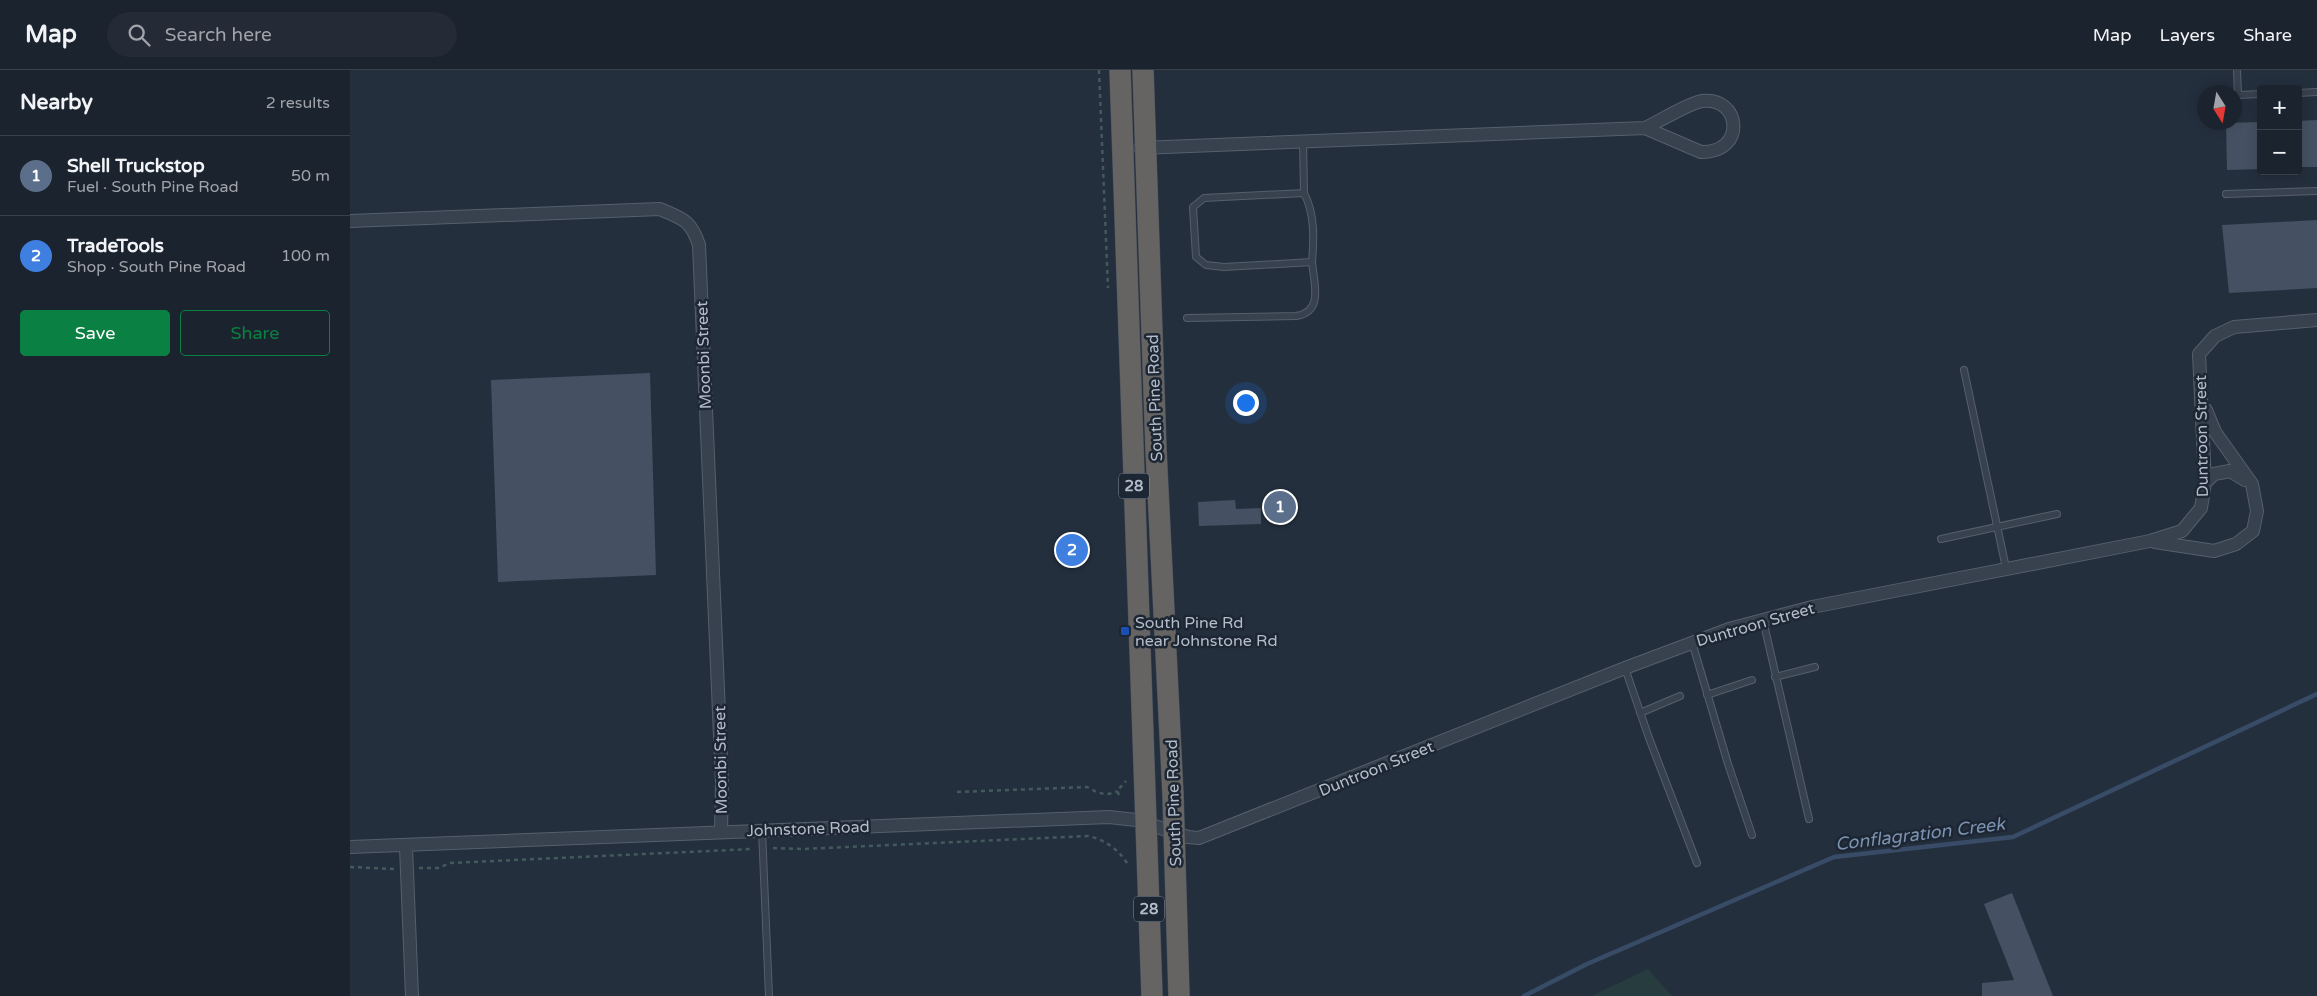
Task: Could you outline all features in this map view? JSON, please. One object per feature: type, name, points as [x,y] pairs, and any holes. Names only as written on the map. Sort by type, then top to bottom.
[{"type":"highway","name":"South Pine Road","points":[[1120,70],[1152,996]]},
{"type":"highway","name":"South Pine Road","points":[[1143,70],[1156,450],[1174,832],[1179,996]]},
{"type":"street","points":[[1123,148],[1645,128],[1701,101],[1715,102],[1726,108],[1732,117],[1734,128],[1730,141],[1721,149],[1711,153],[1701,152],[1645,128]]},
{"type":"street","name":"Moonbi Street","points":[[350,221],[660,210],[684,219],[693,228],[699,245],[722,783],[721,831]]},
{"type":"street","name":"Duntroon Street","points":[[1174,832],[1194,838],[1203,837],[1692,642],[1763,620],[1812,607],[2150,541],[2182,531],[2201,508],[2205,483],[2199,354],[2215,336],[2234,327],[2317,320]]},
{"type":"street","points":[[2150,541],[2214,551],[2236,544],[2253,531],[2258,510],[2252,484],[2214,432],[2202,401]]},
{"type":"street","points":[[2205,483],[2214,474],[2230,471],[2252,484]]},
{"type":"street","name":"Johnstone Road","points":[[350,847],[1109,817],[1146,822],[1174,832]]},
{"type":"street","points":[[406,846],[412,996]]},
{"type":"lane","points":[[2237,70],[2238,95],[2257,94]]},
{"type":"lane","points":[[2302,93],[2317,92]]},
{"type":"lane","points":[[1187,318],[1306,315],[1312,310],[1315,301],[1312,262],[1312,219],[1309,202],[1304,193],[1303,141]]},
{"type":"lane","points":[[2226,194],[2317,191]]},
{"type":"lane","points":[[1304,193],[1219,195],[1204,198],[1193,207],[1194,248],[1196,257],[1206,265],[1224,267],[1312,262]]},
{"type":"lane","points":[[1964,370],[2006,568]]},
{"type":"lane","points":[[1941,539],[2058,514]]},
{"type":"lane","points":[[1763,620],[1809,818]]},
{"type":"lane","points":[[1692,642],[1752,835]]},
{"type":"lane","points":[[1775,677],[1815,667]]},
{"type":"lane","points":[[1625,668],[1697,863]]},
{"type":"lane","points":[[1708,694],[1752,680]]},
{"type":"lane","points":[[1640,712],[1680,696]]},
{"type":"lane","points":[[762,830],[769,996]]},
{"type":"path","points":[[957,792],[1087,787],[1110,795],[1118,791]]},
{"type":"path","points":[[429,868],[450,863],[1088,836],[1098,838],[1118,851]]},
{"type":"path","points":[[350,867],[380,870]]},
{"type":"green space","points":[[1648,969],[1672,996],[1591,996]]},
{"type":"building","points":[[2317,120],[2317,167],[2302,167],[2302,121]]},
{"type":"building","points":[[2257,122],[2257,169],[2227,170],[2226,130],[2242,130],[2242,123]]},
{"type":"building","points":[[2317,220],[2317,288],[2229,293],[2222,225]]},
{"type":"building","points":[[650,373],[656,575],[498,582],[491,380]]},
{"type":"building","points":[[1235,500],[1236,509],[1261,508],[1261,524],[1199,526],[1198,502]]},
{"type":"building","points":[[2012,893],[2053,996],[1982,996],[1982,983],[2014,980],[1984,904]]},
{"type":"waterway","name":"Conflagration Creek","points":[[1524,996],[1587,964],[1834,857],[2013,837],[2317,694]]},
{"type":"place","name":"Shell Truckstop","points":[[1280,507]]},
{"type":"place","name":"TradeTools","points":[[1072,550]]},
{"type":"place","name":"South Pine Rd near Johnstone Rd","points":[[1125,631]]}]
